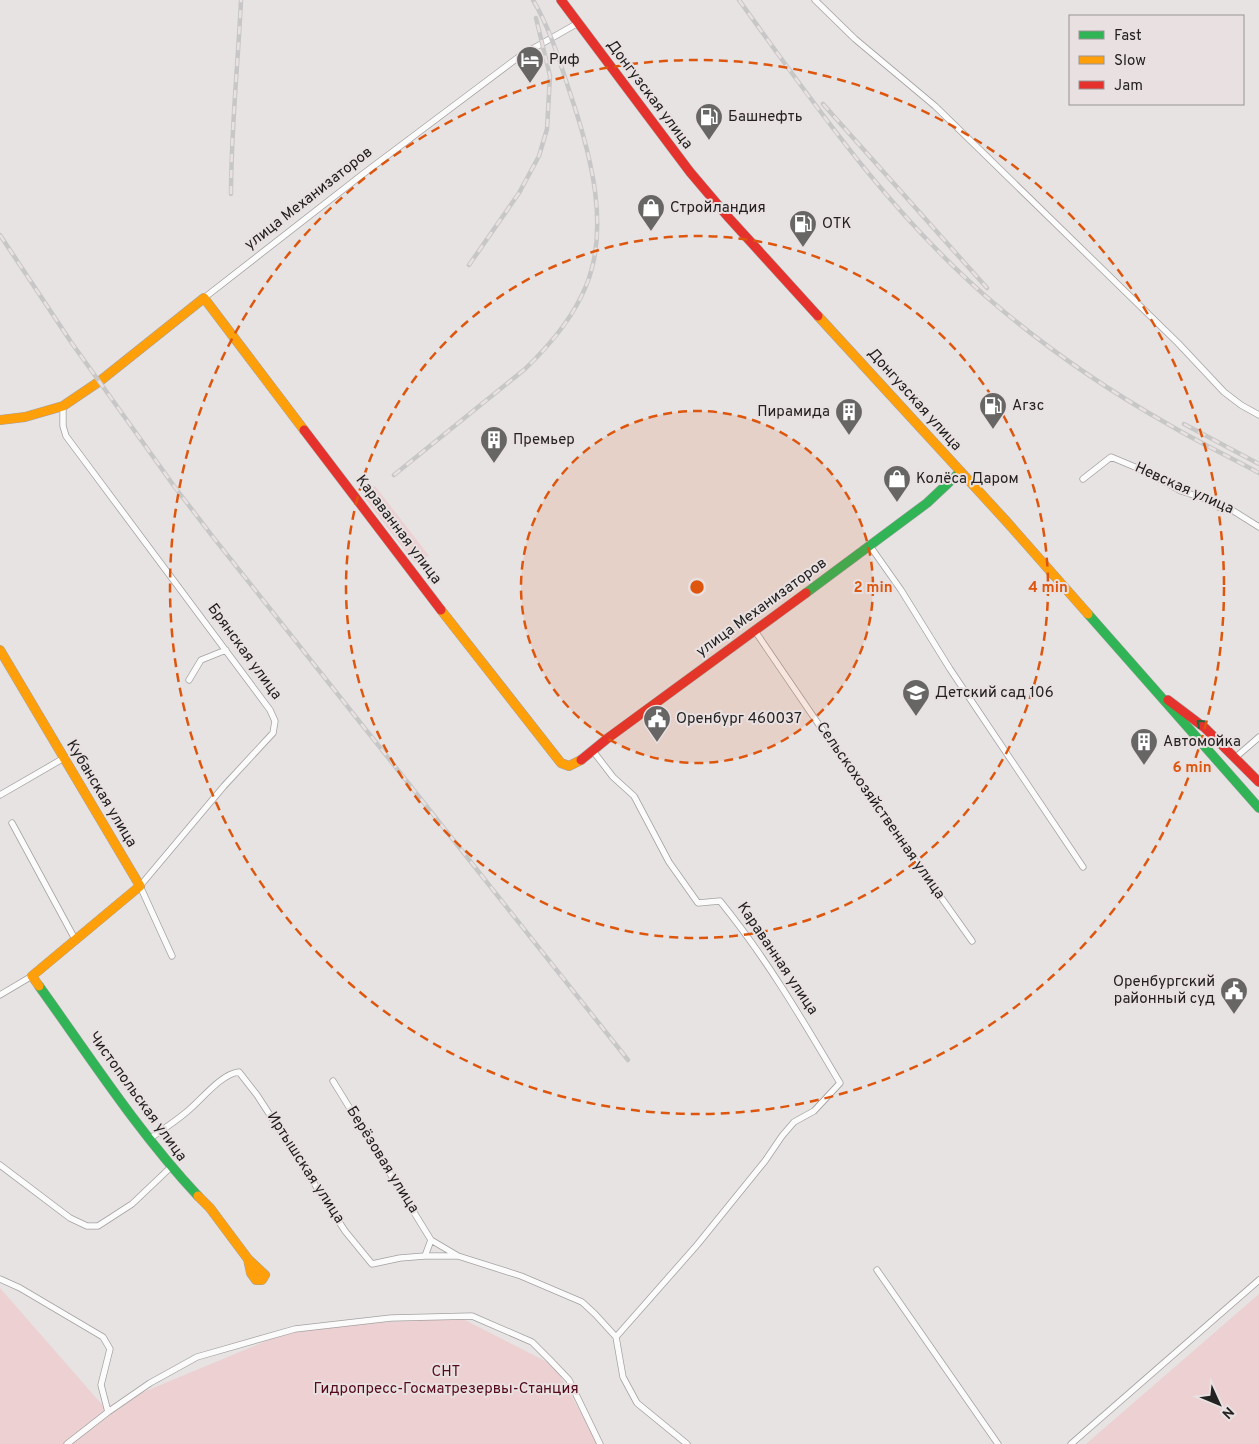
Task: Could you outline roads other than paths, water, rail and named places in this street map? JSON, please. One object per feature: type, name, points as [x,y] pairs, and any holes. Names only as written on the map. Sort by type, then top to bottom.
[{"type":"main road","name":"Донгузская улица","points":[[561,0],[690,172],[729,218],[1007,522],[1259,808]]},
{"type":"main road","name":"улица Механизаторов","points":[[0,420],[25,417],[63,406],[100,381],[204,298]]},
{"type":"main road","name":"Караванная улица","points":[[204,298],[413,574],[561,763],[569,766],[577,763]]},
{"type":"main road","name":"улица Механизаторов","points":[[577,763],[608,738],[870,546],[927,502],[960,472]]},
{"type":"main road","name":"Кубанская улица","points":[[0,650],[140,886]]},
{"type":"main road","points":[[1159,694],[1187,712],[1210,731],[1259,782]]},
{"type":"main road","name":"Брянская улица","points":[[32,976],[140,886]]},
{"type":"main road","name":"Чистопольская улица","points":[[32,976],[171,1167],[210,1208],[248,1260]]},
{"type":"street","points":[[815,0],[855,39],[935,106],[1178,343],[1224,392],[1241,405],[1259,414]]},
{"type":"street","name":"улица Механизаторов","points":[[204,298],[370,168],[520,56],[578,24]]},
{"type":"street","name":"Брянская улица","points":[[63,406],[66,436],[270,710],[274,721],[273,733],[224,786],[140,886]]},
{"type":"street","name":"Невская улица","points":[[1083,479],[1111,457],[1147,472],[1180,491],[1224,505],[1259,527]]},
{"type":"street","points":[[870,546],[901,590],[950,669],[1083,868]]},
{"type":"street","name":"Сельскохозяйственная улица","points":[[755,631],[972,941]]},
{"type":"street","points":[[189,680],[201,660],[226,650]]},
{"type":"street","points":[[1236,757],[1259,737]]},
{"type":"street","name":"Караванная улица","points":[[593,751],[613,777],[634,796],[669,862],[698,903],[720,901],[749,936],[792,1002],[840,1084],[814,1111],[794,1122],[765,1161],[697,1244],[616,1337]]},
{"type":"street","points":[[0,795],[64,758]]},
{"type":"street","points":[[12,823],[76,941]]},
{"type":"street","name":"Кубанская улица","points":[[140,886],[172,956]]},
{"type":"street","points":[[0,995],[32,976]]},
{"type":"street","name":"Иртышская улица","points":[[149,1138],[185,1114],[224,1078],[232,1073],[239,1072],[258,1095],[345,1231],[372,1264],[400,1258],[425,1256]]},
{"type":"street","name":"Берёзовая улица","points":[[334,1081],[431,1240]]},
{"type":"street","points":[[0,1165],[70,1218],[87,1226],[98,1226],[132,1204],[171,1167]]},
{"type":"street","points":[[458,1256],[425,1256],[431,1240],[458,1256],[521,1276],[582,1302],[616,1337],[623,1377],[637,1403],[687,1444]]},
{"type":"street","points":[[877,1270],[998,1444]]},
{"type":"street","points":[[0,1279],[28,1292],[103,1337],[110,1349],[101,1384],[108,1412]]},
{"type":"street","points":[[1071,1444],[1259,1280]]},
{"type":"street","points":[[67,1444],[108,1412],[150,1383],[197,1357],[295,1329],[391,1318],[472,1316],[532,1342],[568,1380],[600,1444]]},
{"type":"railway","points":[[231,194],[233,121],[241,0]]},
{"type":"railway","points":[[394,475],[525,369],[543,350],[560,331],[581,298],[593,264],[597,240],[597,216],[595,192],[586,144],[560,61],[545,23],[533,0]]},
{"type":"railway","points":[[739,0],[797,81],[858,160],[890,199],[959,272],[996,305],[1057,353],[1100,382],[1177,430],[1259,473]]},
{"type":"railway","points":[[469,265],[519,193],[539,156],[547,129],[550,76],[536,18]]},
{"type":"railway","points":[[823,104],[987,288]]},
{"type":"railway","points":[[0,235],[71,342],[174,486],[628,1060]]},
{"type":"railway","points":[[1184,424],[1259,464]]},
{"type":"place","name":"Риф","points":[[530,84]]},
{"type":"place","name":"Башнефть","points":[[709,141]]},
{"type":"place","name":"Стройландия","points":[[651,232]]},
{"type":"place","name":"ОТК","points":[[803,248]]},
{"type":"place","name":"Агзс","points":[[993,430]]},
{"type":"place","name":"Пирамида","points":[[849,436]]},
{"type":"place","name":"Премьер","points":[[494,464]]},
{"type":"place","name":"Колёса Даром","points":[[897,503]]},
{"type":"place","name":"Детский сад 106","points":[[916,717]]},
{"type":"place","name":"Оренбург 460037","points":[[657,743]]},
{"type":"place","name":"Автомойка","points":[[1144,766]]},
{"type":"place","name":"Оренбургский районный суд","points":[[1234,1015]]},
{"type":"park label","name":"СНТ Гидропресс-Госматрезервы-Станция","points":[[446,1380]]}]
